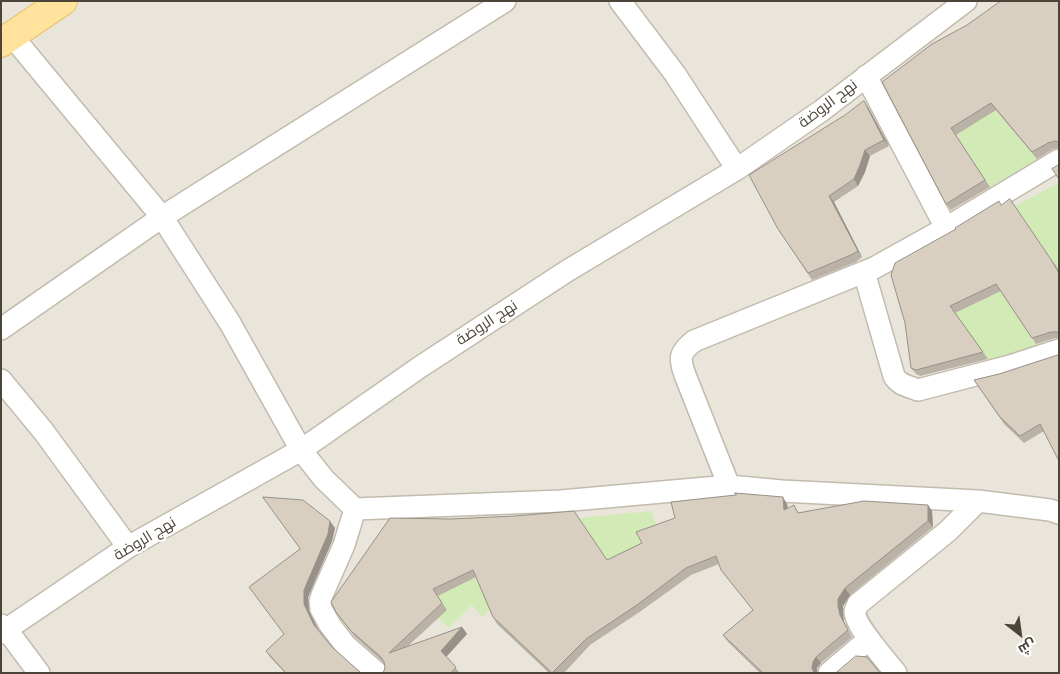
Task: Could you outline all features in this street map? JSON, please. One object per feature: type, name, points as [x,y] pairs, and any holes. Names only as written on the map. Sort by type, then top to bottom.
[{"type":"main road","points":[[6,39],[63,1]]},
{"type":"street","points":[[1,329],[162,217],[505,1]]},
{"type":"street","points":[[620,1],[675,74],[737,169]]},
{"type":"street","name":"نهج الروضة","points":[[3,629],[128,547],[301,450],[420,367],[567,271],[737,169],[821,111],[966,1]]},
{"type":"street","points":[[6,39],[162,217],[230,323],[301,450],[324,479],[355,509],[562,501],[729,486],[782,491],[978,501],[1056,509]]},
{"type":"street","points":[[866,76],[946,228]]},
{"type":"street","points":[[729,486],[680,361],[684,349],[694,341],[874,268],[946,228],[1059,160]]},
{"type":"street","points":[[864,272],[894,376],[898,382],[904,385],[918,390],[1010,366],[1059,350]]},
{"type":"street","points":[[1,380],[44,432],[128,547]]},
{"type":"street","points":[[896,673],[869,639],[856,616],[855,610],[858,604],[948,531],[978,501]]},
{"type":"street","points":[[355,509],[344,545],[322,595],[320,601],[321,609],[330,626],[346,646],[377,673]]},
{"type":"street","points":[[3,629],[39,673]]},
{"type":"street","points":[[829,673],[869,639]]},
{"type":"shaded area","points":[[1,1],[1059,1],[1059,673],[1,673]]},
{"type":"green space","points":[[1009,88],[1014,132],[1039,161],[994,194],[957,135],[990,113]]},
{"type":"green space","points":[[1059,183],[1059,271],[1015,206]]},
{"type":"green space","points":[[1001,291],[1037,345],[989,361],[955,313]]},
{"type":"green space","points":[[652,511],[658,532],[641,539],[644,551],[611,567],[579,518]]},
{"type":"green space","points":[[471,562],[491,609],[482,617],[472,605],[449,628],[438,618],[447,610],[438,596],[466,582]]},
{"type":"building","points":[[1001,1],[1059,1],[1059,142],[1048,143],[1032,152],[991,103],[951,128],[985,180],[946,204],[882,82],[932,44],[967,25]]},
{"type":"building","points":[[864,101],[884,140],[865,150],[854,179],[829,196],[858,251],[808,273],[778,229],[749,175]]},
{"type":"building","points":[[1059,165],[1059,179],[1052,169]]},
{"type":"building","points":[[1010,199],[1059,273],[1059,332],[1051,332],[1032,338],[996,284],[950,306],[983,352],[916,370],[911,368],[905,323],[891,275],[895,263],[956,229],[999,201],[1001,205]]},
{"type":"building","points":[[1059,355],[1059,461],[1040,424],[1020,436],[1000,417],[974,380]]},
{"type":"building","points":[[735,493],[783,497],[784,510],[794,505],[798,513],[864,501],[928,505],[928,521],[845,588],[838,599],[838,606],[840,615],[848,630],[816,657],[812,668],[814,673],[763,673],[723,635],[753,610],[721,570],[716,556],[686,568],[637,605],[586,639],[552,673],[493,617],[473,570],[433,589],[442,603],[389,653],[462,627],[441,651],[456,667],[451,673],[383,673],[385,668],[381,657],[351,631],[336,612],[331,602],[390,518],[450,519],[574,511],[607,560],[642,543],[636,532],[675,518],[671,502],[736,495]]},
{"type":"building","points":[[263,497],[303,500],[330,521],[328,534],[304,590],[304,604],[314,625],[332,647],[361,673],[286,673],[266,651],[284,634],[249,587],[300,549]]},
{"type":"building","points":[[856,656],[867,657],[880,673],[836,673]]}]
